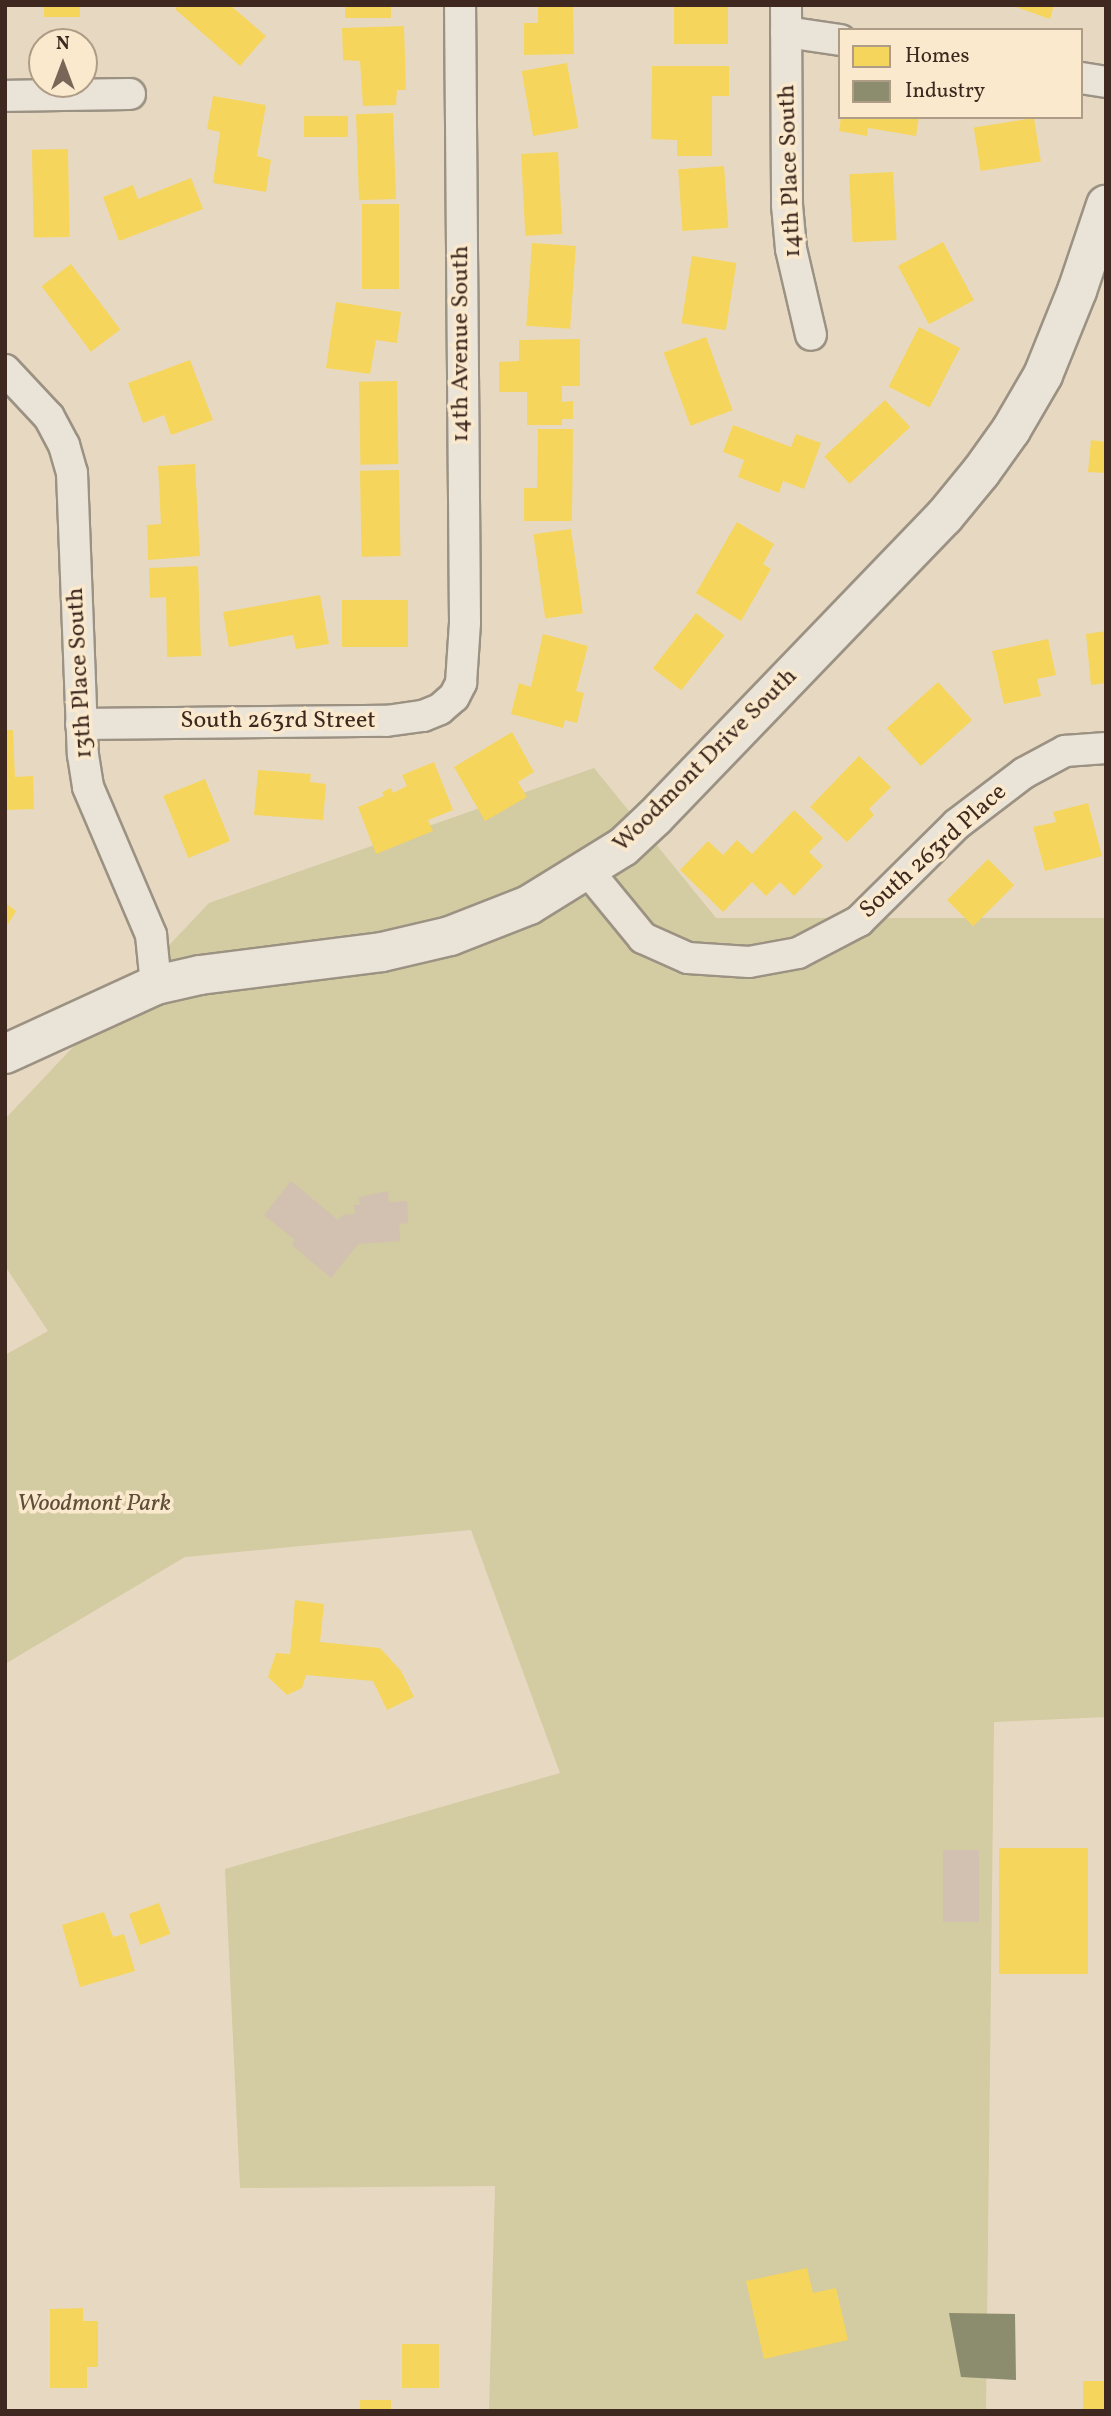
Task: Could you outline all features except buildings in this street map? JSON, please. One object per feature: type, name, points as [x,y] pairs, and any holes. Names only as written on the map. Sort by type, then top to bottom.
[{"type":"main road","name":"Woodmont Drive South","points":[[13,1057],[156,985],[200,975],[382,953],[450,936],[496,920],[588,871],[623,847],[944,517],[981,472],[1011,430],[1043,375],[1077,291],[1106,205]]},
{"type":"street","name":"14th Avenue South","points":[[460,5],[466,622],[461,683]]},
{"type":"street","points":[[786,18],[838,39]]},
{"type":"street","name":"14th Place South","points":[[786,18],[787,194],[791,249],[811,335]]},
{"type":"street","points":[[1083,78],[1106,82]]},
{"type":"street","points":[[5,96],[130,94]]},
{"type":"street","name":"13th Place South","points":[[5,370],[48,417],[64,445],[72,473],[81,724],[89,787],[151,935],[156,985]]},
{"type":"street","name":"South 263rd Street","points":[[81,724],[396,720],[440,709],[454,697],[461,683]]},
{"type":"street","name":"South 263rd Place","points":[[588,871],[643,938],[688,958],[749,962],[798,953],[859,921],[957,824],[1024,773],[1065,751],[1106,748]]},
{"type":"green space","name":"Woodmont Park","points":[[594,768],[716,918],[1106,918],[1106,1717],[994,1722],[986,2411],[489,2411],[495,2186],[240,2188],[225,1869],[560,1773],[471,1530],[185,1557],[5,1664],[5,1355],[48,1331],[5,1266],[5,1119],[209,903]]}]
